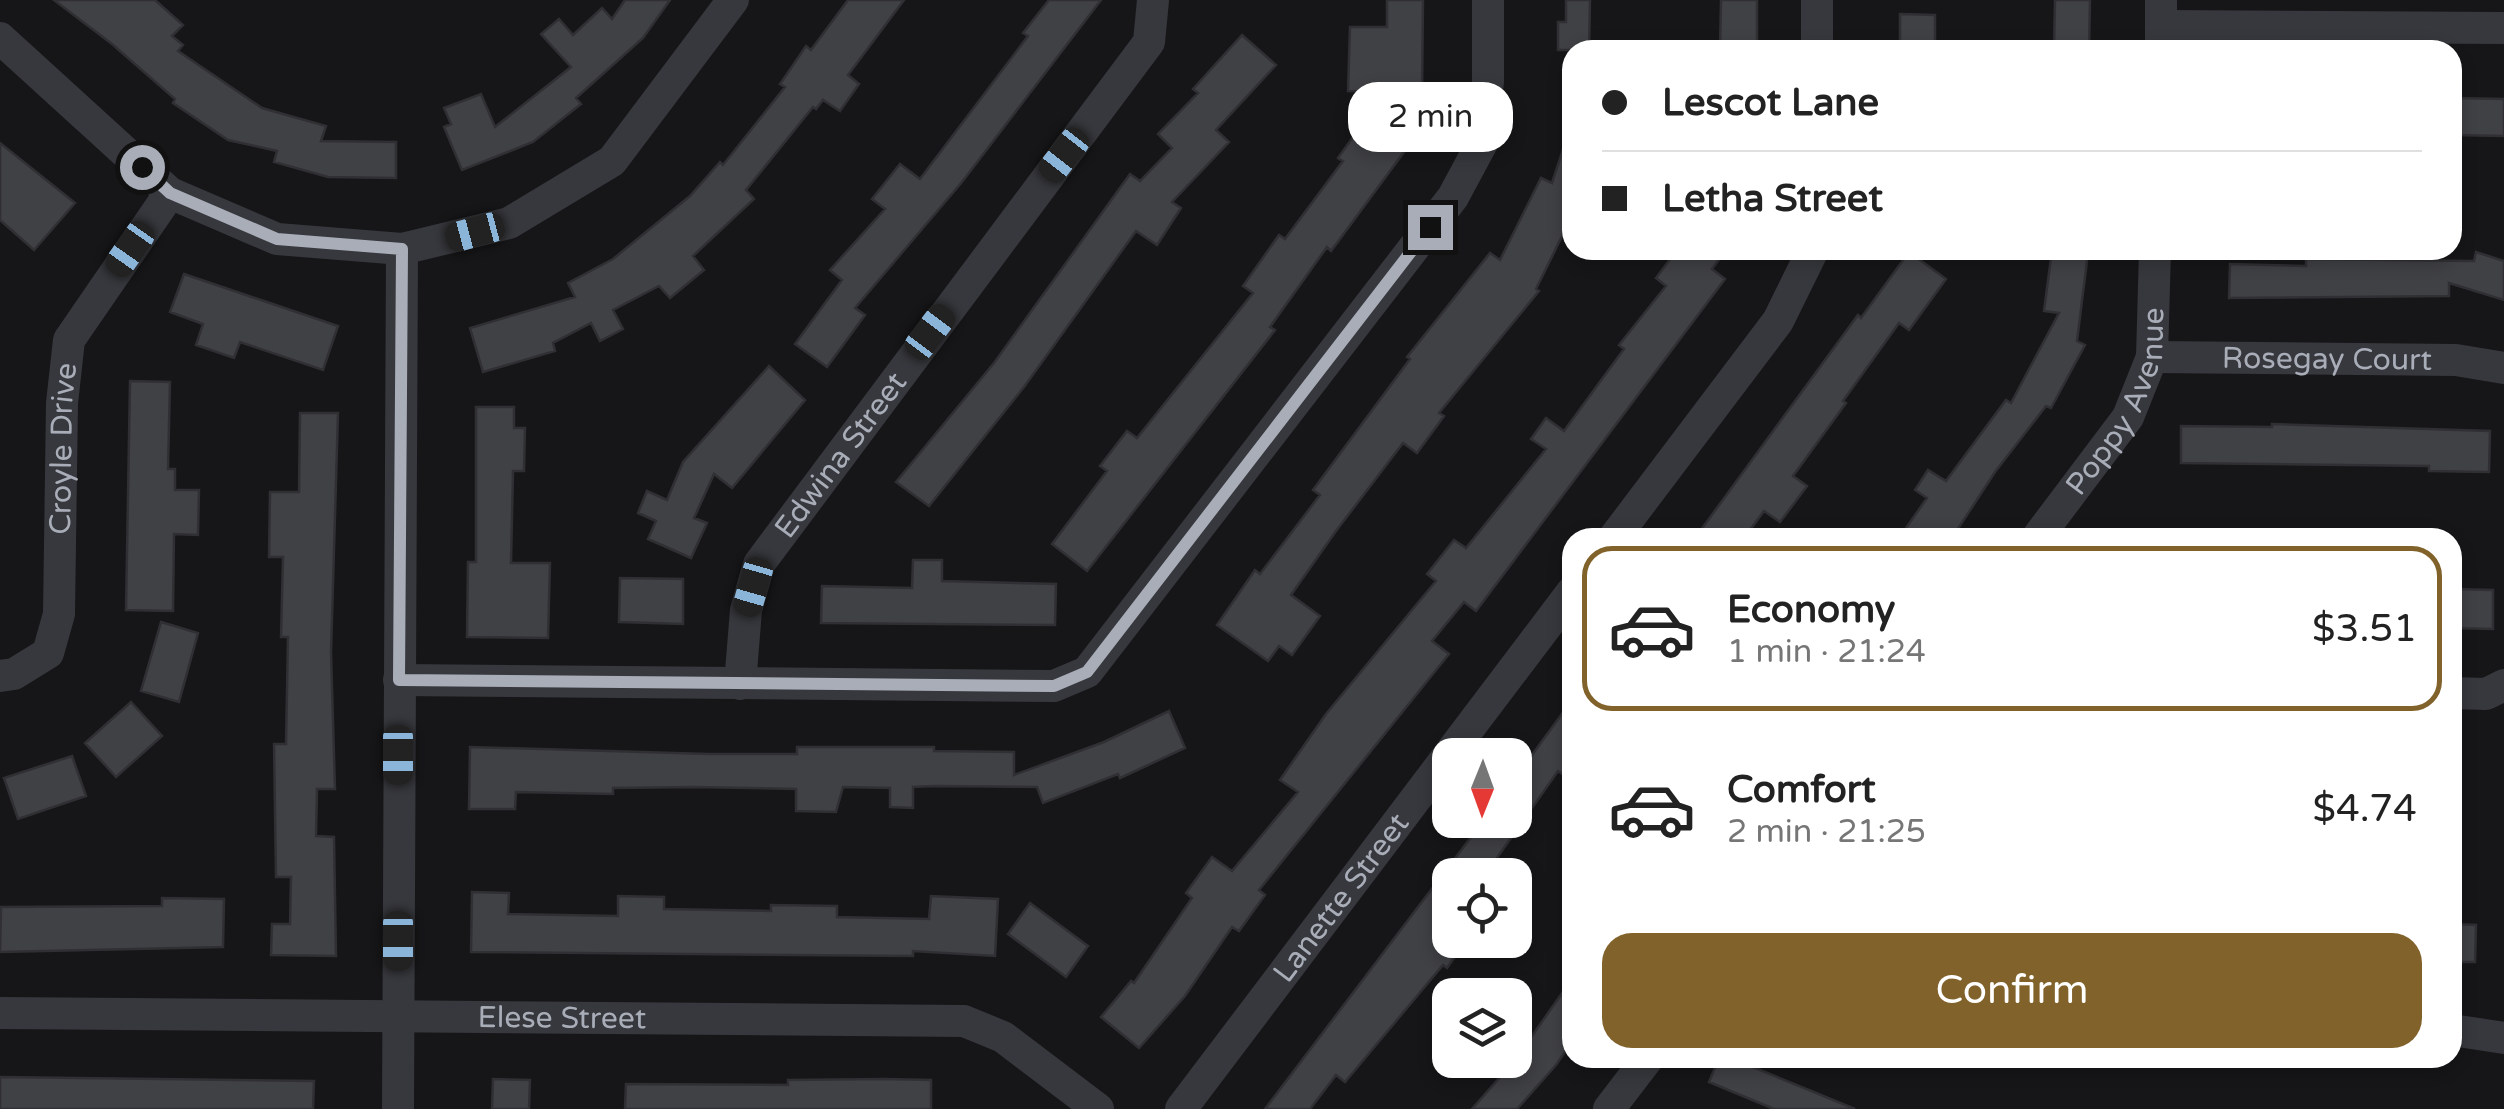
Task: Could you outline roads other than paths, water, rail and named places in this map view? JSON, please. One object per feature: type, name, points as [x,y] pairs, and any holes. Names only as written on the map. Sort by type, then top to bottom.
[{"type":"street","points":[[0,38],[170,193],[277,239],[402,249],[509,224],[612,161],[733,0]]},
{"type":"street","name":"Edwina Street","points":[[740,684],[746,610],[760,564],[1148,42],[1153,0]]},
{"type":"street","points":[[399,680],[1054,686],[1087,672],[1453,197],[1482,142],[1488,81],[1488,0]]},
{"type":"street","points":[[1817,40],[1818,0]]},
{"type":"street","points":[[2161,25],[2504,28]]},
{"type":"street","name":"Croyle Drive","points":[[0,676],[14,674],[48,654],[59,614],[62,404],[69,340],[170,193]]},
{"type":"street","points":[[398,1109],[402,249]]},
{"type":"street","points":[[1622,528],[1778,321],[1807,260]]},
{"type":"street","name":"Poppy Avenue","points":[[2046,528],[2128,418],[2152,357],[2155,260]]},
{"type":"street","name":"Rosegay Court","points":[[2152,357],[2456,360],[2504,368]]},
{"type":"street","name":"Lanette Street","points":[[1181,1109],[1562,605]]},
{"type":"street","points":[[2462,693],[2486,694],[2504,685]]},
{"type":"street","name":"Elese Street","points":[[0,1013],[964,1021],[1003,1036],[1098,1109]]},
{"type":"street","points":[[2462,1032],[2504,1038]]},
{"type":"street","points":[[1609,1109],[1640,1068]]}]
